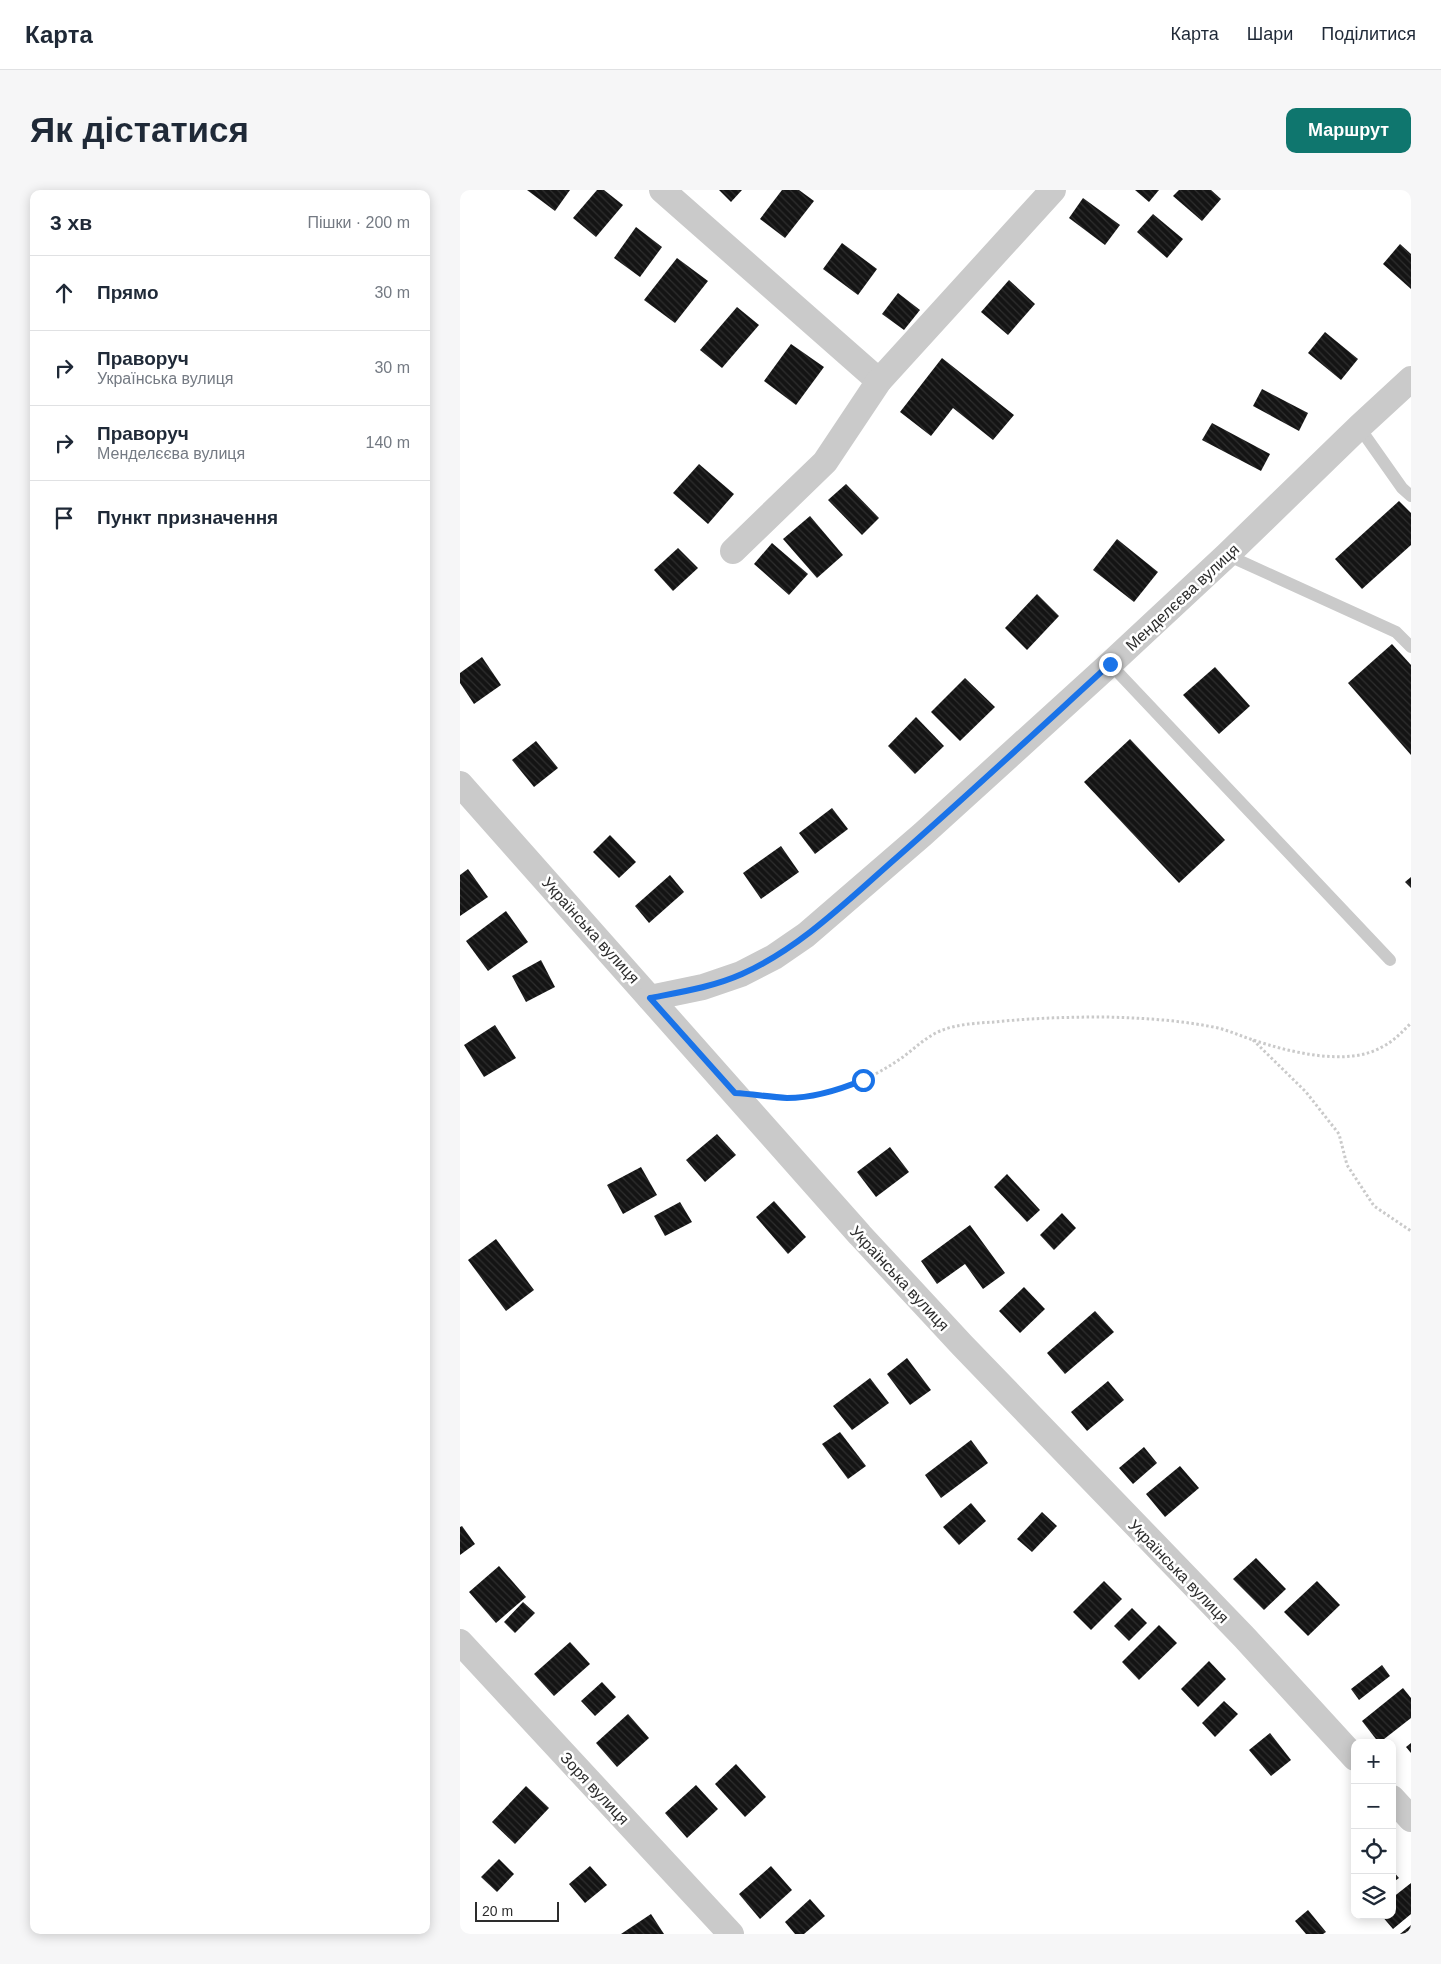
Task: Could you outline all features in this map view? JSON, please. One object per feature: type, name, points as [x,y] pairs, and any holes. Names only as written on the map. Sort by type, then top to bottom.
[{"type":"street","points":[[662,190],[878,381]]},
{"type":"street","points":[[733,552],[825,462],[878,381],[1053,190]]},
{"type":"street","name":"Менделєєва вулиця","points":[[650,998],[703,987],[741,974],[774,957],[806,935],[923,834],[1110,664],[1227,556],[1359,427],[1411,380]]},
{"type":"street","name":"Українська вулиця","points":[[460,784],[854,1228],[962,1345],[1244,1638],[1351,1754]]},
{"type":"street","name":"Зоря вулиця","points":[[460,1642],[731,1934]]},
{"type":"street","points":[[1396,1802],[1411,1819]]},
{"type":"lane","points":[[1359,427],[1402,488],[1411,496]]},
{"type":"lane","points":[[1227,556],[1396,632],[1411,647]]},
{"type":"lane","points":[[1110,664],[1390,960]]},
{"type":"path","points":[[735,1093],[787,1098],[838,1090],[884,1070],[941,1030],[970,1024],[1053,1018],[1171,1020],[1221,1029],[1279,1048],[1318,1055],[1355,1056],[1382,1048],[1394,1040],[1411,1023]]},
{"type":"path","points":[[1252,1040],[1306,1092],[1339,1134],[1347,1165],[1374,1206],[1411,1232]]},
{"type":"building","points":[[527,190],[570,190],[555,211]]},
{"type":"building","points":[[597,190],[604,190],[623,205],[596,237],[573,218]]},
{"type":"building","points":[[719,190],[742,190],[731,202]]},
{"type":"building","points":[[782,190],[799,190],[814,201],[785,238],[760,219]]},
{"type":"building","points":[[1135,190],[1159,190],[1149,202]]},
{"type":"building","points":[[1179,190],[1211,190],[1221,199],[1202,221],[1173,196]]},
{"type":"building","points":[[1083,198],[1120,225],[1105,245],[1069,218]]},
{"type":"building","points":[[1153,214],[1183,239],[1167,258],[1137,232]]},
{"type":"building","points":[[636,227],[662,247],[640,277],[614,258]]},
{"type":"building","points":[[842,243],[877,269],[858,295],[823,269]]},
{"type":"building","points":[[1400,244],[1411,254],[1411,289],[1383,264]]},
{"type":"building","points":[[677,258],[708,281],[675,323],[644,300]]},
{"type":"building","points":[[1009,280],[1035,304],[1008,335],[981,312]]},
{"type":"building","points":[[898,293],[920,310],[904,330],[882,314]]},
{"type":"building","points":[[737,307],[759,325],[722,368],[700,350]]},
{"type":"building","points":[[1325,332],[1358,359],[1341,380],[1308,353]]},
{"type":"building","points":[[791,344],[824,367],[796,405],[764,381]]},
{"type":"building","points":[[942,358],[1014,415],[993,440],[953,408],[931,436],[900,412]]},
{"type":"building","points":[[1262,389],[1308,413],[1299,431],[1253,406]]},
{"type":"building","points":[[1212,423],[1270,454],[1261,471],[1202,440]]},
{"type":"building","points":[[699,464],[734,494],[708,524],[673,493]]},
{"type":"building","points":[[846,484],[879,518],[862,535],[828,500]]},
{"type":"building","points":[[1399,501],[1411,513],[1411,545],[1362,589],[1335,559]]},
{"type":"building","points":[[810,516],[843,555],[817,578],[783,539]]},
{"type":"building","points":[[1117,539],[1158,572],[1134,602],[1093,570]]},
{"type":"building","points":[[772,543],[808,574],[789,595],[754,564]]},
{"type":"building","points":[[678,548],[698,568],[673,591],[654,570]]},
{"type":"building","points":[[1037,594],[1059,616],[1027,650],[1005,628]]},
{"type":"building","points":[[1392,644],[1411,665],[1411,755],[1348,683]]},
{"type":"building","points":[[482,657],[501,685],[474,704],[460,683],[460,673]]},
{"type":"building","points":[[1215,667],[1250,706],[1219,734],[1183,695]]},
{"type":"building","points":[[965,678],[995,707],[960,741],[931,712]]},
{"type":"building","points":[[916,717],[944,746],[915,774],[888,746]]},
{"type":"building","points":[[1130,739],[1225,840],[1179,883],[1084,782]]},
{"type":"building","points":[[536,741],[558,768],[534,787],[512,760]]},
{"type":"building","points":[[832,808],[848,829],[815,854],[799,833]]},
{"type":"building","points":[[610,835],[636,862],[619,878],[593,852]]},
{"type":"building","points":[[781,846],[799,872],[761,899],[743,873]]},
{"type":"building","points":[[468,869],[488,897],[460,916],[460,875]]},
{"type":"building","points":[[670,875],[684,892],[649,923],[635,906]]},
{"type":"building","points":[[1411,877],[1411,888],[1405,882]]},
{"type":"building","points":[[506,911],[528,942],[488,971],[466,941]]},
{"type":"building","points":[[541,960],[555,987],[526,1002],[512,976]]},
{"type":"building","points":[[495,1025],[516,1058],[484,1077],[464,1045]]},
{"type":"building","points":[[717,1134],[736,1155],[705,1182],[686,1160]]},
{"type":"building","points":[[890,1147],[909,1172],[876,1197],[857,1172]]},
{"type":"building","points":[[641,1167],[657,1195],[623,1214],[607,1185]]},
{"type":"building","points":[[1007,1174],[1040,1210],[1027,1222],[994,1187]]},
{"type":"building","points":[[774,1201],[806,1237],[788,1254],[756,1217]]},
{"type":"building","points":[[680,1202],[692,1222],[665,1236],[654,1216]]},
{"type":"building","points":[[1062,1213],[1076,1228],[1054,1250],[1040,1235]]},
{"type":"building","points":[[970,1225],[1005,1273],[983,1289],[965,1264],[937,1284],[921,1261]]},
{"type":"building","points":[[496,1239],[534,1290],[506,1311],[468,1260]]},
{"type":"building","points":[[1024,1287],[1045,1309],[1020,1333],[999,1311]]},
{"type":"building","points":[[1095,1311],[1114,1332],[1065,1374],[1047,1353]]},
{"type":"building","points":[[907,1358],[931,1390],[910,1405],[887,1374]]},
{"type":"building","points":[[870,1378],[889,1403],[852,1430],[833,1406]]},
{"type":"building","points":[[1108,1381],[1124,1400],[1087,1431],[1071,1412]]},
{"type":"building","points":[[840,1432],[866,1466],[848,1479],[822,1444]]},
{"type":"building","points":[[971,1440],[988,1463],[941,1498],[925,1475]]},
{"type":"building","points":[[1144,1447],[1157,1463],[1133,1484],[1119,1468]]},
{"type":"building","points":[[1180,1466],[1199,1488],[1165,1517],[1146,1494]]},
{"type":"building","points":[[971,1503],[986,1521],[959,1545],[943,1527]]},
{"type":"building","points":[[1042,1512],[1057,1526],[1032,1552],[1017,1539]]},
{"type":"building","points":[[462,1526],[475,1544],[460,1555],[460,1527]]},
{"type":"building","points":[[1256,1558],[1286,1589],[1264,1610],[1233,1579]]},
{"type":"building","points":[[499,1566],[526,1597],[496,1623],[469,1592]]},
{"type":"building","points":[[1104,1581],[1122,1599],[1091,1630],[1073,1612]]},
{"type":"building","points":[[1317,1581],[1340,1605],[1308,1636],[1284,1612]]},
{"type":"building","points":[[523,1602],[535,1613],[515,1633],[504,1622]]},
{"type":"building","points":[[1132,1608],[1147,1623],[1129,1641],[1114,1626]]},
{"type":"building","points":[[1159,1625],[1177,1643],[1139,1680],[1122,1662]]},
{"type":"building","points":[[570,1642],[590,1664],[554,1696],[534,1674]]},
{"type":"building","points":[[1209,1661],[1226,1679],[1198,1707],[1181,1689]]},
{"type":"building","points":[[1382,1665],[1390,1676],[1359,1700],[1351,1689]]},
{"type":"building","points":[[602,1682],[616,1697],[595,1716],[581,1701]]},
{"type":"building","points":[[1403,1688],[1411,1698],[1411,1718],[1384,1739],[1376,1739],[1362,1721]]},
{"type":"building","points":[[1224,1701],[1238,1714],[1215,1737],[1202,1723]]},
{"type":"building","points":[[628,1714],[649,1738],[617,1767],[596,1743]]},
{"type":"building","points":[[1270,1733],[1291,1760],[1271,1776],[1249,1750]]},
{"type":"building","points":[[1411,1743],[1411,1753],[1406,1747]]},
{"type":"building","points":[[736,1764],[766,1797],[745,1817],[715,1784]]},
{"type":"building","points":[[696,1785],[718,1809],[687,1838],[665,1813]]},
{"type":"building","points":[[526,1786],[549,1808],[515,1844],[492,1822]]},
{"type":"building","points":[[499,1859],[514,1874],[497,1892],[481,1877]]},
{"type":"building","points":[[590,1866],[607,1885],[585,1903],[569,1884]]},
{"type":"building","points":[[771,1866],[792,1890],[760,1919],[739,1894]]},
{"type":"building","points":[[1411,1883],[1411,1914],[1393,1929],[1384,1919],[1396,1919],[1396,1895]]},
{"type":"building","points":[[810,1899],[825,1916],[804,1934],[795,1934],[785,1922]]},
{"type":"building","points":[[1308,1910],[1326,1932],[1323,1934],[1306,1934],[1295,1921]]},
{"type":"building","points":[[651,1914],[664,1934],[621,1934]]},
{"type":"building","points":[[1411,1925],[1411,1934],[1400,1934]]},
{"type":"route","points":[[863,1080],[838,1090],[787,1098],[735,1093],[650,998],[703,987],[741,974],[774,957],[806,935],[842,906],[923,834],[1110,664]]}]
